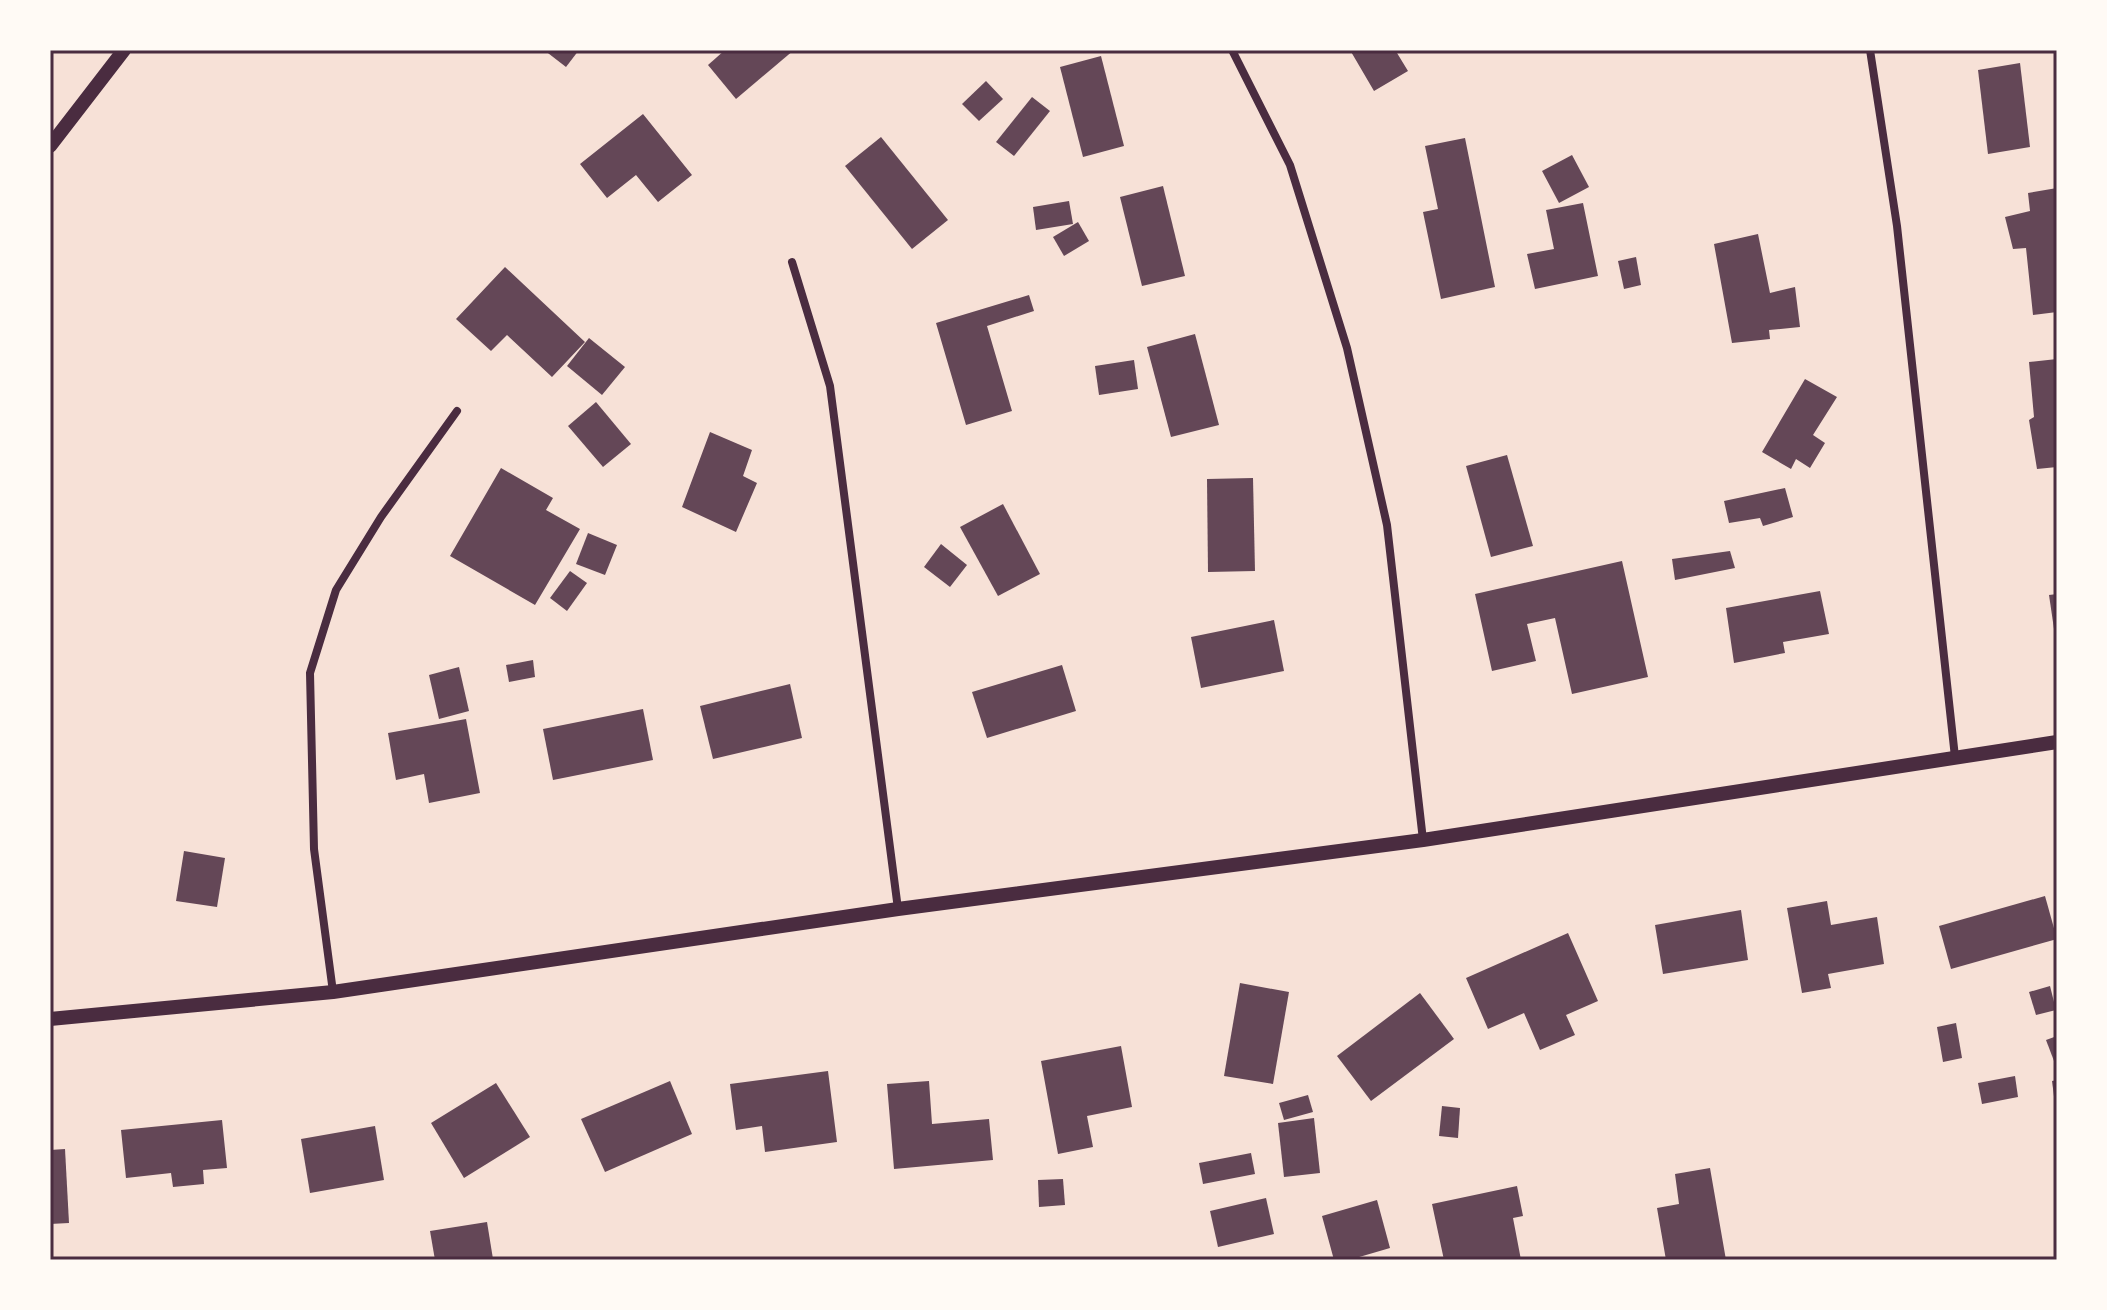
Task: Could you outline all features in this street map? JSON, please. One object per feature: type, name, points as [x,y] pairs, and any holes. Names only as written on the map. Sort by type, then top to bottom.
[{"type":"street","points":[[50,146],[124,50]]},
{"type":"street","points":[[1232,50],[1290,165],[1347,348],[1387,525],[1423,840]]},
{"type":"street","points":[[1870,50],[1897,226],[1955,757]]},
{"type":"street","points":[[792,262],[830,386],[898,909]]},
{"type":"street","points":[[333,992],[314,849],[310,673],[336,590],[381,517],[457,411]]},
{"type":"street","points":[[50,1019],[333,992],[898,909],[1423,840],[2057,742]]},
{"type":"building","points":[[544,50],[579,50],[566,67]]},
{"type":"building","points":[[725,50],[794,50],[736,99],[708,65]]},
{"type":"building","points":[[1350,50],[1403,50],[1397,53],[1408,71],[1374,91]]},
{"type":"building","points":[[1101,56],[1124,146],[1083,157],[1060,67]]},
{"type":"building","points":[[2020,63],[2030,147],[1988,154],[1978,70]]},
{"type":"building","points":[[986,81],[1003,99],[979,121],[962,104]]},
{"type":"building","points":[[1032,97],[1050,111],[1014,156],[996,142]]},
{"type":"building","points":[[643,114],[692,175],[658,202],[636,175],[607,198],[580,164]]},
{"type":"building","points":[[881,137],[948,220],[912,249],[845,166]]},
{"type":"building","points":[[1465,138],[1495,287],[1441,299],[1423,212],[1438,209],[1425,146]]},
{"type":"building","points":[[1572,155],[1589,187],[1559,203],[1542,171]]},
{"type":"building","points":[[1163,186],[1185,276],[1142,286],[1120,197]]},
{"type":"building","points":[[2057,188],[2057,312],[2033,315],[2026,248],[2013,249],[2005,217],[2030,211],[2028,193]]},
{"type":"building","points":[[1069,201],[1073,224],[1036,230],[1033,207]]},
{"type":"building","points":[[1583,203],[1598,276],[1535,289],[1527,254],[1554,249],[1546,210]]},
{"type":"building","points":[[1078,222],[1089,241],[1064,256],[1053,237]]},
{"type":"building","points":[[1758,234],[1770,293],[1795,287],[1800,327],[1769,330],[1770,339],[1732,343],[1714,244]]},
{"type":"building","points":[[1636,257],[1641,285],[1624,289],[1618,261]]},
{"type":"building","points":[[505,267],[585,342],[552,377],[507,335],[491,351],[456,319]]},
{"type":"building","points":[[1029,295],[1034,311],[987,326],[1012,411],[966,425],[936,323]]},
{"type":"building","points":[[1195,334],[1219,425],[1171,437],[1147,347]]},
{"type":"building","points":[[589,338],[625,367],[602,395],[567,366]]},
{"type":"building","points":[[2057,359],[2057,467],[2037,469],[2029,420],[2034,417],[2029,362]]},
{"type":"building","points":[[1134,360],[1138,389],[1099,395],[1095,366]]},
{"type":"building","points":[[1805,379],[1837,397],[1813,435],[1825,443],[1810,468],[1796,459],[1791,469],[1762,452]]},
{"type":"building","points":[[596,402],[631,444],[603,467],[568,426]]},
{"type":"building","points":[[710,432],[752,450],[743,476],[757,483],[736,532],[682,507]]},
{"type":"building","points":[[1507,455],[1533,546],[1491,557],[1466,466]]},
{"type":"building","points":[[501,468],[553,498],[546,510],[580,529],[535,605],[450,556]]},
{"type":"building","points":[[1253,478],[1255,571],[1208,572],[1207,479]]},
{"type":"building","points":[[1785,488],[1793,517],[1763,526],[1760,518],[1729,523],[1724,501]]},
{"type":"building","points":[[1003,504],[1040,574],[998,596],[960,527]]},
{"type":"building","points":[[588,533],[617,545],[605,575],[576,564]]},
{"type":"building","points":[[941,544],[967,565],[950,587],[924,567]]},
{"type":"building","points":[[1730,551],[1735,568],[1675,580],[1672,559]]},
{"type":"building","points":[[1622,561],[1648,677],[1572,694],[1555,618],[1527,624],[1536,661],[1492,671],[1475,594]]},
{"type":"building","points":[[570,571],[587,583],[567,611],[550,598]]},
{"type":"building","points":[[1820,591],[1829,634],[1783,642],[1785,653],[1734,663],[1726,608]]},
{"type":"building","points":[[2057,594],[2057,628],[2054,629],[2049,595]]},
{"type":"building","points":[[1274,620],[1284,671],[1201,688],[1191,637]]},
{"type":"building","points":[[533,660],[535,677],[509,682],[506,665]]},
{"type":"building","points":[[1062,665],[1076,711],[987,738],[972,692]]},
{"type":"building","points":[[459,667],[469,711],[439,719],[429,675]]},
{"type":"building","points":[[790,684],[802,738],[713,759],[700,706]]},
{"type":"building","points":[[643,709],[653,760],[553,780],[543,729]]},
{"type":"building","points":[[466,719],[480,793],[429,803],[424,774],[396,780],[388,733]]},
{"type":"building","points":[[184,851],[225,858],[217,907],[176,901]]},
{"type":"building","points":[[2045,896],[2057,939],[1951,969],[1939,926]]},
{"type":"building","points":[[1827,901],[1831,925],[1877,917],[1884,964],[1828,974],[1831,988],[1802,993],[1787,908]]},
{"type":"building","points":[[1741,910],[1748,960],[1663,974],[1655,925]]},
{"type":"building","points":[[1568,933],[1598,1001],[1566,1015],[1575,1035],[1540,1050],[1524,1013],[1488,1029],[1466,978]]},
{"type":"building","points":[[1240,983],[1289,992],[1273,1084],[1224,1076]]},
{"type":"building","points":[[2050,986],[2056,1010],[2036,1015],[2029,992]]},
{"type":"building","points":[[1420,993],[1454,1039],[1371,1101],[1337,1056]]},
{"type":"building","points":[[1956,1023],[1962,1058],[1943,1062],[1937,1027]]},
{"type":"building","points":[[2057,1036],[2057,1060],[2054,1061],[2046,1040]]},
{"type":"building","points":[[1121,1046],[1132,1107],[1087,1116],[1093,1147],[1058,1154],[1041,1061]]},
{"type":"building","points":[[828,1071],[837,1142],[765,1152],[762,1126],[736,1130],[730,1084]]},
{"type":"building","points":[[2015,1076],[2018,1097],[1982,1104],[1978,1083]]},
{"type":"building","points":[[2057,1080],[2057,1103],[2055,1104],[2052,1081]]},
{"type":"building","points":[[670,1081],[692,1134],[605,1172],[581,1119]]},
{"type":"building","points":[[929,1081],[932,1124],[989,1119],[993,1160],[894,1169],[887,1084]]},
{"type":"building","points":[[496,1083],[530,1137],[464,1178],[431,1123]]},
{"type":"building","points":[[1308,1095],[1313,1112],[1284,1120],[1279,1103]]},
{"type":"building","points":[[1442,1106],[1460,1108],[1458,1138],[1439,1136]]},
{"type":"building","points":[[1314,1118],[1320,1173],[1284,1177],[1278,1123]]},
{"type":"building","points":[[222,1120],[227,1168],[203,1170],[204,1184],[173,1187],[171,1173],[126,1178],[121,1130]]},
{"type":"building","points":[[375,1126],[384,1180],[310,1193],[301,1139]]},
{"type":"building","points":[[65,1149],[69,1223],[50,1224],[50,1150]]},
{"type":"building","points":[[1251,1153],[1255,1174],[1203,1184],[1199,1163]]},
{"type":"building","points":[[1710,1168],[1726,1260],[1666,1260],[1657,1208],[1679,1204],[1675,1174]]},
{"type":"building","points":[[1063,1179],[1065,1205],[1039,1207],[1038,1180]]},
{"type":"building","points":[[1517,1186],[1523,1216],[1513,1218],[1521,1260],[1444,1260],[1432,1204]]},
{"type":"building","points":[[1266,1198],[1274,1234],[1218,1247],[1210,1211]]},
{"type":"building","points":[[1377,1200],[1390,1248],[1349,1260],[1334,1260],[1322,1216]]},
{"type":"building","points":[[487,1222],[493,1259],[435,1260],[430,1231]]}]
